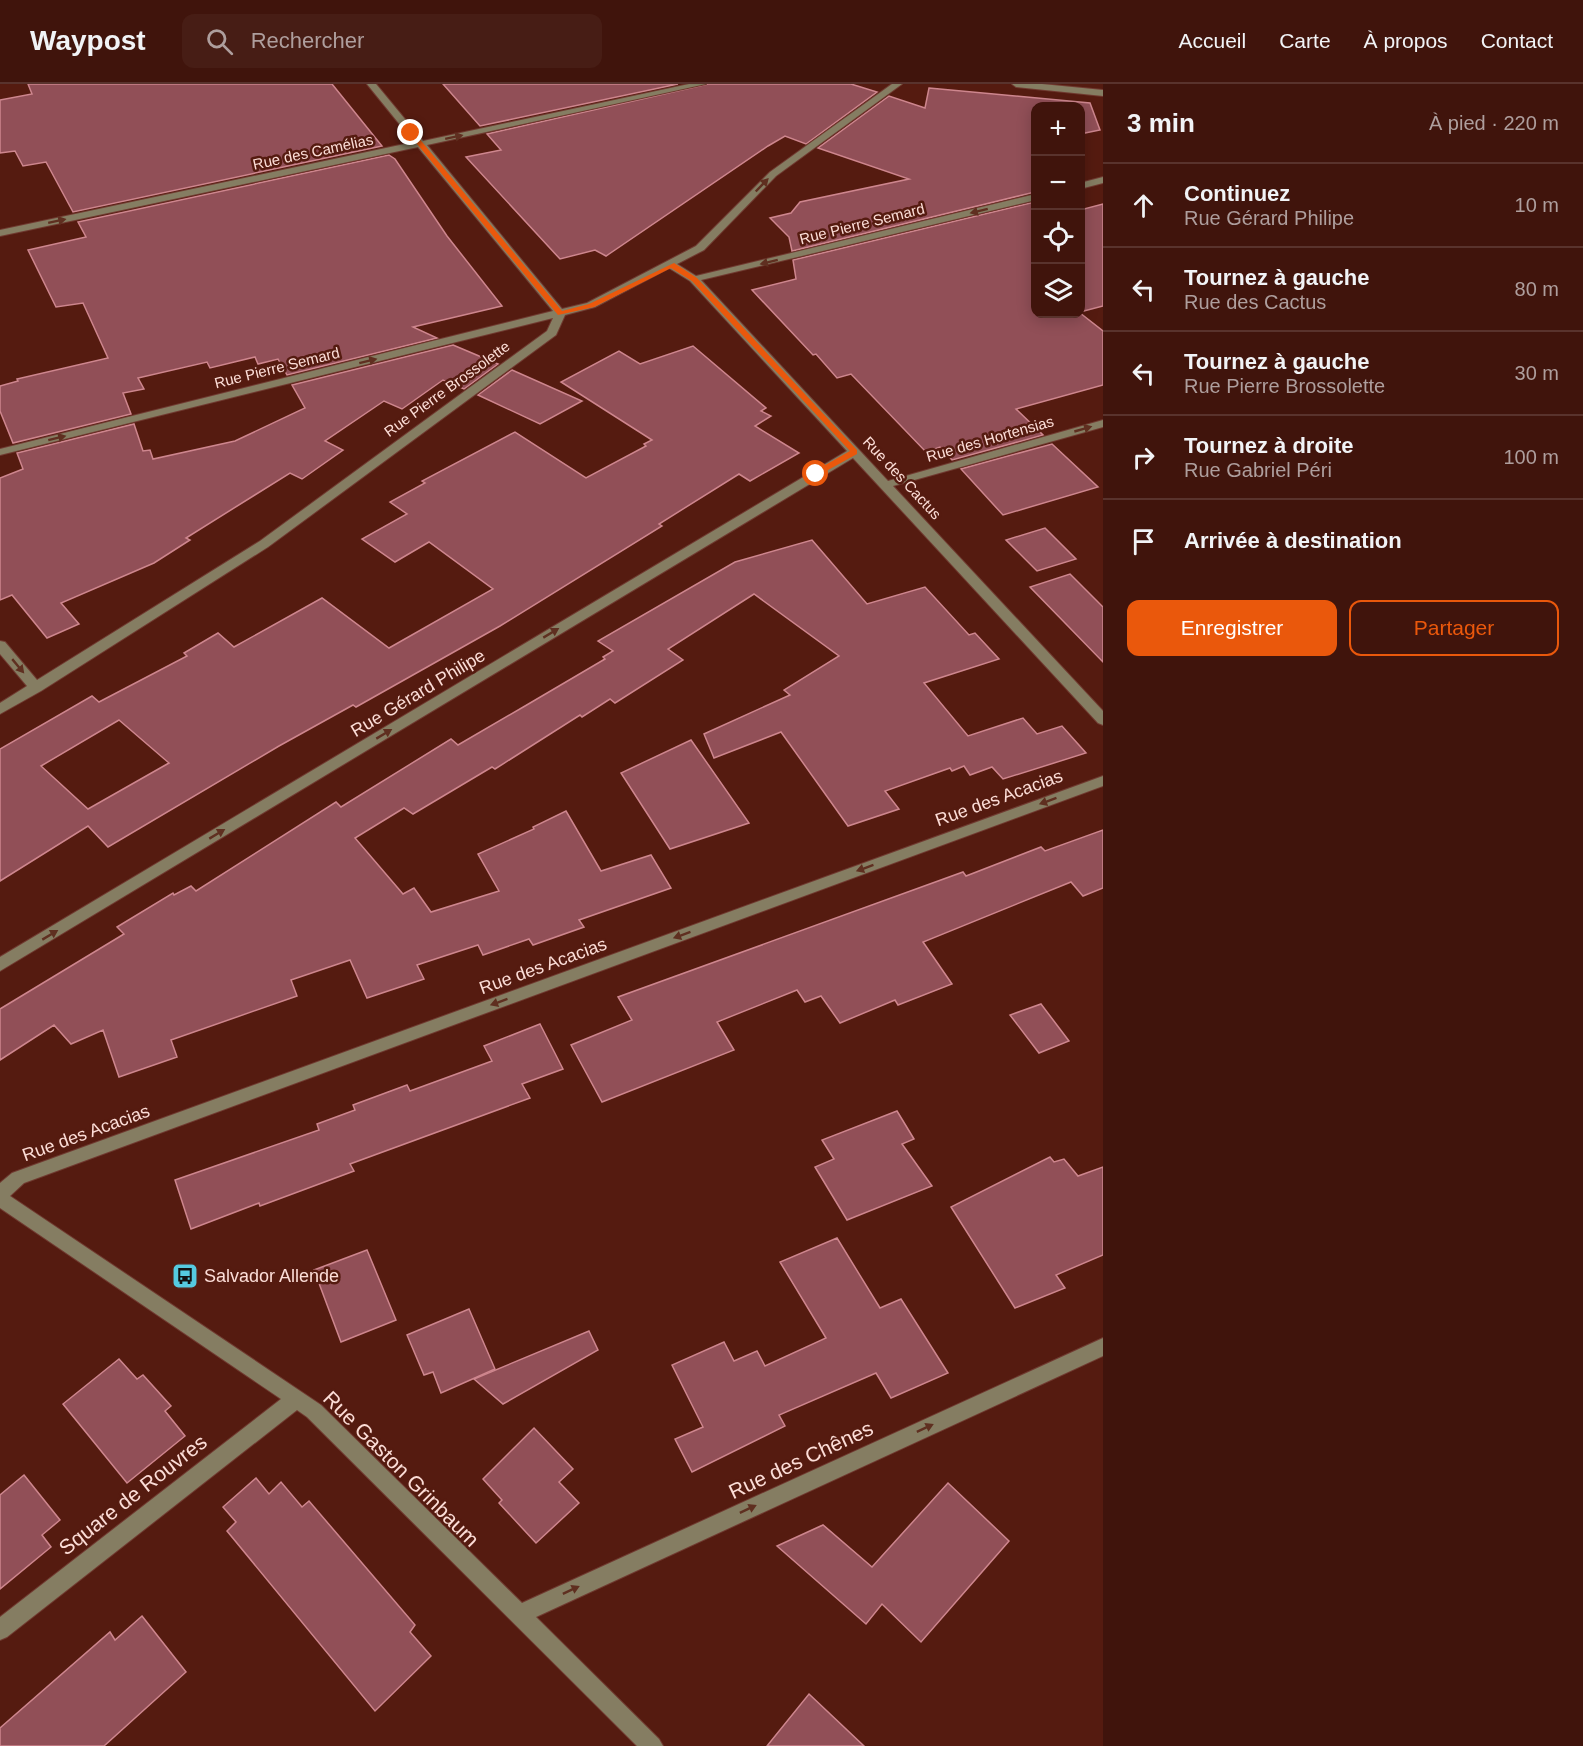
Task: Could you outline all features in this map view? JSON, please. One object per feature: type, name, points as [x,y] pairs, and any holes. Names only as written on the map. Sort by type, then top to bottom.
[{"type":"street","points":[[371,84],[560,313],[591,305],[672,265],[700,248],[772,174],[898,84]]},
{"type":"street","name":"Rue des Camélias","points":[[0,233],[702,84]]},
{"type":"street","points":[[1016,84],[1103,93]]},
{"type":"street","points":[[1085,185],[1103,180]]},
{"type":"street","name":"Rue Pierre Semard","points":[[694,279],[1031,198]]},
{"type":"street","name":"Rue des Cactus","points":[[672,265],[694,279],[1103,720]]},
{"type":"street","name":"Rue Pierre Semard","points":[[0,452],[560,313]]},
{"type":"street","name":"Rue Pierre Brossolette","points":[[0,710],[264,544],[552,333],[560,313]]},
{"type":"street","name":"Rue des Hortensias","points":[[885,485],[1103,423]]},
{"type":"street","name":"Rue Gérard Philipe","points":[[0,965],[854,452]]},
{"type":"street","points":[[0,645],[36,688]]},
{"type":"street","name":"Rue des Acacias","points":[[0,1194],[18,1178],[1103,781]]},
{"type":"street","name":"Rue Gaston Grinbaum","points":[[0,1199],[314,1411],[652,1746]]},
{"type":"street","name":"Rue des Chênes","points":[[518,1615],[1103,1347]]},
{"type":"street","name":"Square de Rouvres","points":[[0,1629],[296,1399]]},
{"type":"building","points":[[28,84],[332,84],[382,146],[73,212],[46,162],[23,166],[15,151],[0,153],[0,100],[32,94]]},
{"type":"building","points":[[443,84],[678,84],[480,126]]},
{"type":"building","points":[[708,84],[851,84],[877,92],[806,144],[785,136],[768,146],[606,256],[595,250],[560,259],[466,157],[501,150],[487,134]]},
{"type":"building","points":[[929,88],[1079,102],[1031,102],[1031,193],[792,251],[789,237],[770,218],[791,213],[800,202],[909,179],[818,148],[889,96],[925,108]]},
{"type":"building","points":[[1085,103],[1090,103],[1100,130],[1085,133]]},
{"type":"building","points":[[389,155],[395,159],[447,236],[502,306],[413,327],[437,338],[287,375],[278,359],[258,364],[255,357],[210,368],[207,362],[138,378],[144,389],[123,393],[131,414],[13,443],[0,411],[0,386],[18,381],[17,379],[108,358],[83,303],[56,307],[28,250],[86,237],[78,222]]},
{"type":"building","points":[[1031,203],[1031,318],[1085,317],[1103,331],[1103,385],[1016,409],[1043,435],[952,460],[940,447],[926,452],[851,374],[837,378],[752,290],[796,279],[793,260]]},
{"type":"building","points":[[1103,204],[1103,306],[1085,311],[1085,210]]},
{"type":"building","points":[[453,345],[498,364],[464,389],[443,380],[402,409],[384,401],[325,441],[343,450],[302,479],[290,473],[186,538],[190,540],[154,563],[61,603],[79,624],[47,638],[12,595],[0,600],[0,478],[23,469],[17,453],[134,424],[143,451],[150,450],[153,459],[235,441],[305,408],[292,385]]},
{"type":"building","points":[[693,346],[766,408],[761,411],[771,416],[755,426],[799,453],[750,481],[739,474],[659,524],[662,526],[500,626],[356,707],[353,705],[279,746],[108,847],[88,826],[0,881],[0,749],[92,696],[99,702],[187,656],[184,653],[218,633],[234,647],[322,598],[389,648],[493,589],[429,542],[395,562],[362,539],[407,514],[390,502],[425,483],[422,481],[515,432],[586,478],[646,446],[644,444],[652,440],[561,382],[619,351],[640,364]],"holes":[[[119,720],[169,763],[88,809],[41,766]]]},
{"type":"building","points":[[512,370],[582,401],[540,424],[478,395]]},
{"type":"building","points":[[1052,444],[1098,487],[1003,515],[961,469]]},
{"type":"building","points":[[1045,528],[1076,559],[1037,571],[1006,540]]},
{"type":"building","points":[[812,540],[867,604],[925,587],[969,635],[975,633],[999,659],[924,683],[968,736],[1023,718],[1037,734],[1062,726],[1086,753],[1003,779],[992,767],[970,775],[964,766],[952,771],[950,768],[885,791],[899,809],[848,826],[781,732],[714,758],[704,734],[790,695],[784,690],[839,656],[754,594],[668,649],[683,660],[615,703],[610,699],[582,717],[580,715],[495,769],[492,767],[413,814],[404,808],[355,838],[403,894],[414,888],[431,912],[499,891],[478,854],[534,829],[533,827],[566,811],[601,871],[651,855],[671,888],[579,920],[584,927],[533,945],[529,939],[483,955],[478,945],[417,965],[424,979],[367,998],[350,960],[291,980],[297,996],[171,1040],[177,1057],[119,1077],[103,1030],[71,1044],[54,1025],[0,1060],[0,1009],[124,934],[117,927],[173,893],[174,895],[191,886],[196,891],[336,802],[341,807],[451,739],[458,745],[605,659],[603,657],[613,651],[598,641],[735,562]]},
{"type":"building","points":[[1070,574],[1103,607],[1103,662],[1030,587]]},
{"type":"building","points":[[691,740],[749,823],[670,849],[621,773]]},
{"type":"building","points":[[1103,830],[1103,888],[1083,896],[1071,882],[923,942],[952,984],[898,1005],[895,1000],[840,1023],[821,996],[805,1002],[797,990],[717,1022],[734,1050],[602,1102],[571,1045],[632,1020],[618,997],[963,872],[966,876],[1041,847],[1045,851]]},
{"type":"building","points":[[1041,1004],[1069,1041],[1039,1053],[1010,1015]]},
{"type":"building","points":[[540,1024],[563,1069],[522,1084],[530,1098],[350,1164],[354,1171],[191,1229],[175,1180],[319,1130],[317,1124],[355,1110],[353,1105],[407,1085],[410,1091],[492,1061],[484,1046]]},
{"type":"building","points":[[897,1111],[914,1139],[902,1144],[932,1186],[847,1220],[815,1167],[834,1159],[822,1140]]},
{"type":"building","points":[[1050,1157],[1054,1162],[1064,1159],[1078,1176],[1103,1167],[1103,1255],[1056,1275],[1065,1288],[1015,1308],[951,1207]]},
{"type":"building","points":[[837,1238],[880,1308],[901,1299],[948,1373],[891,1398],[876,1373],[779,1415],[785,1426],[692,1472],[675,1439],[703,1427],[672,1365],[724,1342],[734,1361],[757,1351],[765,1366],[826,1338],[780,1262]]},
{"type":"building","points":[[367,1250],[396,1320],[341,1342],[314,1270]]},
{"type":"building","points":[[469,1309],[495,1369],[441,1393],[433,1372],[424,1375],[407,1335]]},
{"type":"building","points":[[589,1331],[598,1350],[503,1404],[474,1379]]},
{"type":"building","points":[[119,1359],[137,1379],[143,1375],[171,1406],[165,1411],[185,1436],[127,1483],[63,1404]]},
{"type":"building","points":[[534,1428],[573,1469],[559,1482],[579,1503],[536,1543],[499,1503],[502,1500],[483,1479]]},
{"type":"building","points":[[24,1475],[60,1520],[42,1535],[51,1547],[0,1589],[0,1495]]},
{"type":"building","points":[[256,1478],[269,1494],[281,1482],[302,1507],[309,1501],[415,1625],[410,1632],[431,1656],[375,1711],[227,1531],[236,1522],[223,1507]]},
{"type":"building","points":[[948,1483],[1009,1541],[921,1642],[882,1604],[866,1624],[777,1546],[823,1525],[872,1567]]},
{"type":"building","points":[[142,1616],[186,1672],[104,1746],[0,1746],[0,1728],[110,1632],[115,1640]]},
{"type":"building","points":[[809,1694],[864,1746],[767,1746]]},
{"type":"place","name":"Salvador Allende","points":[[185,1276]]},
{"type":"route","points":[[411,133],[560,313],[591,305],[672,265],[694,279],[854,452],[816,474]]}]
